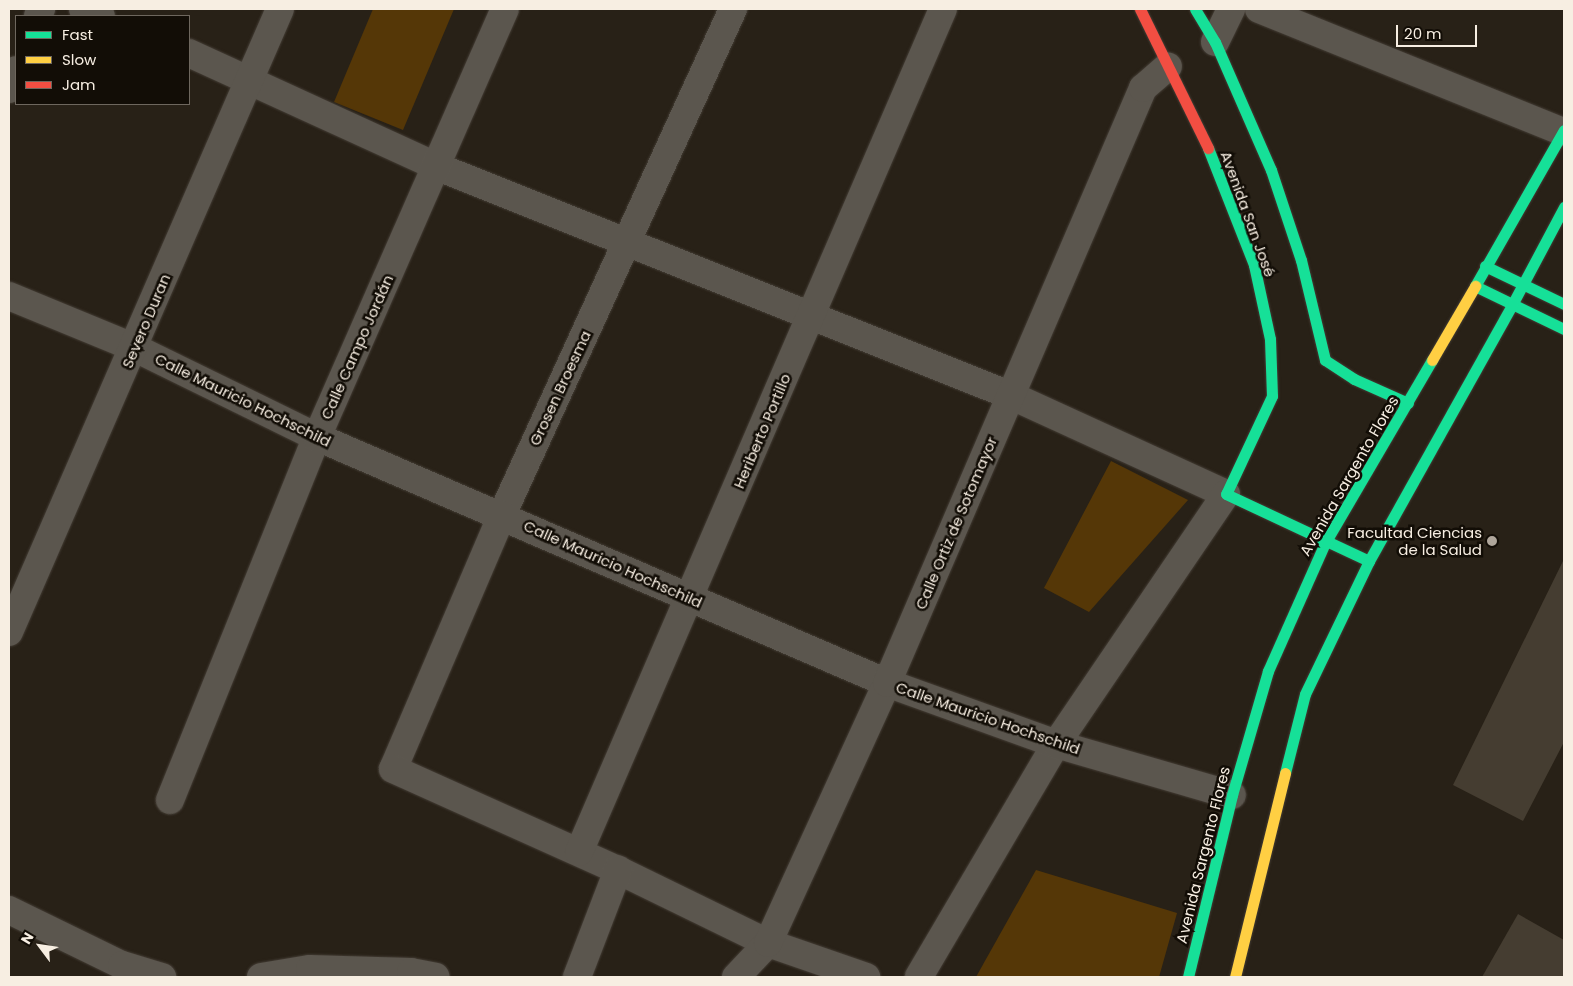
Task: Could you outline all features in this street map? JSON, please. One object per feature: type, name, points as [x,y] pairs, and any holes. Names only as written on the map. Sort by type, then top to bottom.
[{"type":"street","points":[[83,9],[98,15]]},
{"type":"street","name":"Severo Duran","points":[[9,632],[135,348],[280,9]]},
{"type":"street","name":"Calle Campo Jordán","points":[[170,800],[317,437],[438,167],[505,9]]},
{"type":"street","name":"Grosen Broesma","points":[[579,852],[393,769],[502,515],[733,9]]},
{"type":"street","name":"Heriberto Portillo","points":[[579,852],[943,9]]},
{"type":"street","name":"Avenida San José","points":[[1140,9],[1218,169],[1254,265],[1270,339],[1272,396],[1226,494]]},
{"type":"street","points":[[1195,9],[1215,42],[1271,170],[1301,260],[1325,360],[1354,379],[1408,402]]},
{"type":"street","points":[[1215,42],[1231,9]]},
{"type":"street","points":[[1258,9],[1564,131]]},
{"type":"street","points":[[190,53],[250,79],[438,167],[1012,396],[1226,494],[1325,543],[1370,561]]},
{"type":"street","name":"Calle Ortiz de Sotomayor","points":[[736,977],[768,943],[887,683],[1143,88],[1168,66]]},
{"type":"street","points":[[9,89],[15,73]]},
{"type":"street","name":"Avenida Sargento Flores","points":[[1188,977],[1232,795],[1268,671],[1325,543],[1564,131]]},
{"type":"street","points":[[1235,977],[1305,694],[1370,561],[1564,208]]},
{"type":"street","points":[[1485,266],[1523,282],[1564,304]]},
{"type":"street","points":[[1475,286],[1513,303],[1564,330]]},
{"type":"street","name":"Calle Mauricio Hochschild","points":[[9,296],[135,348],[317,437],[502,515],[887,683],[1056,744],[1232,795]]},
{"type":"street","points":[[919,977],[1056,744],[1226,494]]},
{"type":"street","points":[[579,852],[768,943],[866,977]]},
{"type":"street","points":[[577,977],[618,870]]},
{"type":"street","points":[[9,910],[122,965],[162,977]]},
{"type":"street","points":[[261,977],[308,973],[411,972],[436,977]]},
{"type":"shaded area","points":[[373,9],[454,9],[403,130],[334,102]]},
{"type":"shaded area","points":[[1111,461],[1188,500],[1089,612],[1044,588]]},
{"type":"shaded area","points":[[1036,870],[1177,913],[1159,977],[976,977]]},
{"type":"building","points":[[1564,559],[1564,742],[1523,821],[1453,785]]},
{"type":"building","points":[[1518,914],[1564,940],[1564,977],[1482,977]]},
{"type":"traffic: fast","points":[[1195,9],[1215,42],[1271,170],[1301,260],[1325,360],[1354,379],[1408,403]]},
{"type":"traffic: fast","points":[[1564,130],[1475,286],[1564,329]]},
{"type":"traffic: fast","points":[[1208,148],[1254,265],[1270,339],[1272,396],[1226,494],[1369,561]]},
{"type":"traffic: fast","points":[[1513,303],[1564,207]]},
{"type":"traffic: fast","points":[[1485,266],[1564,304]]},
{"type":"traffic: fast","points":[[1285,773],[1305,694],[1369,561],[1513,303]]},
{"type":"traffic: fast","points":[[1188,977],[1232,795],[1268,671],[1325,543],[1432,360]]},
{"type":"traffic: slow","points":[[1432,360],[1475,286]]},
{"type":"traffic: slow","points":[[1235,977],[1285,773]]},
{"type":"traffic: jam","points":[[1140,9],[1208,148]]},
{"type":"place","name":"Facultad Ciencias de la Salud","points":[[1492,541]]}]
